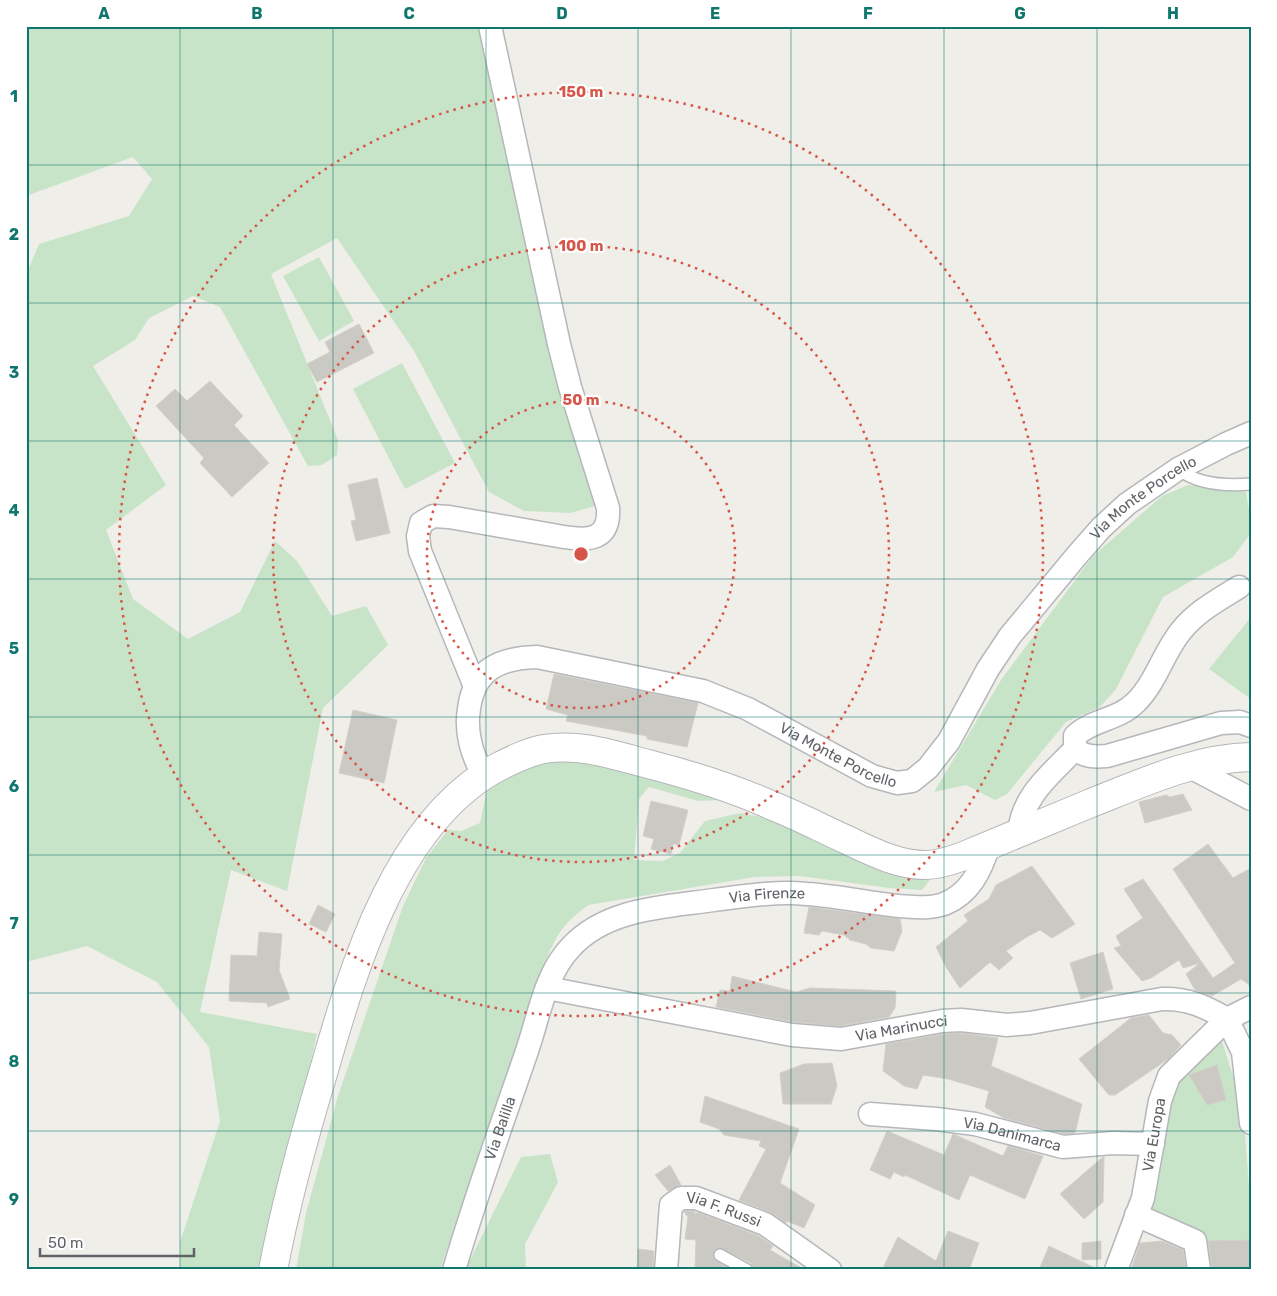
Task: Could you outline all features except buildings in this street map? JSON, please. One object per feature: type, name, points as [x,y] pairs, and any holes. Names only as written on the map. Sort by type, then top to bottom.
[{"type":"street","points":[[483,775],[473,755],[468,736],[469,706],[474,684],[420,551],[418,536],[421,523],[432,516],[449,517],[581,539],[600,534],[605,529],[609,515],[570,387],[559,344],[490,26]]},
{"type":"street","name":"Via Monte Porcello","points":[[474,684],[484,673],[496,665],[513,659],[537,657],[681,685],[740,705],[879,779],[897,783],[912,780],[928,768],[945,748],[1002,647],[1079,552],[1101,528],[1127,504],[1178,469],[1251,433]]},
{"type":"street","points":[[1019,833],[1023,814],[1031,796],[1075,749],[1075,736],[1086,728],[1114,717],[1135,704],[1154,678],[1181,632],[1196,615],[1238,587]]},
{"type":"street","points":[[1075,749],[1081,754],[1089,756],[1107,756],[1221,723],[1240,722],[1251,726]]},
{"type":"street","points":[[273,1270],[296,1165],[310,1114],[340,1017],[377,916],[402,865],[425,832],[450,804],[483,775],[515,758],[543,749],[562,747],[590,749],[679,772],[738,791],[897,861],[935,864],[952,860],[1132,787],[1190,767],[1228,758],[1251,757]]},
{"type":"street","points":[[1190,767],[1251,799]]},
{"type":"street","name":"Via Firenze","points":[[548,988],[556,965],[580,938],[601,925],[629,914],[663,907],[784,893],[808,894],[881,904],[917,907],[936,906],[951,900],[974,881],[989,845]]},
{"type":"street","name":"Via Marinucci","points":[[548,988],[792,1034],[832,1039],[851,1038],[942,1021],[961,1020],[1007,1024],[1030,1023],[1162,998],[1182,999],[1193,1002],[1209,1008],[1227,1019]]},
{"type":"street","name":"Via Balilla","points":[[454,1270],[485,1169],[548,988]]},
{"type":"street","points":[[1251,1007],[1227,1019],[1243,1052],[1251,1123]]},
{"type":"street","name":"Via Europa","points":[[1116,1270],[1143,1198],[1160,1101],[1169,1076],[1227,1019]]},
{"type":"street","name":"Via Danimarca","points":[[870,1114],[975,1124],[1064,1147],[1119,1143],[1153,1144]]},
{"type":"street","name":"Via F. Russi","points":[[666,1270],[671,1205],[681,1198],[696,1198],[764,1224],[830,1270]]},
{"type":"street","points":[[1136,1215],[1195,1241],[1199,1270]]},
{"type":"lane","points":[[1178,469],[1191,477],[1204,481],[1251,484]]},
{"type":"lane","points":[[720,1255],[747,1270]]},
{"type":"green space","points":[[26,26],[480,26],[548,349],[595,506],[570,513],[524,511],[489,492],[414,351],[337,238],[271,274],[338,440],[337,455],[322,465],[308,466],[220,307],[193,296],[149,318],[135,340],[93,366],[166,485],[106,530],[133,599],[188,639],[240,612],[275,541],[297,561],[332,616],[366,606],[388,645],[323,708],[287,891],[231,870],[200,1012],[317,1034],[264,1270],[180,1270],[180,1242],[220,1121],[209,1047],[157,982],[87,946],[26,962],[26,275],[39,244],[129,216],[152,179],[133,157],[26,196]]},
{"type":"green space","points":[[319,257],[354,321],[319,341],[283,276]]},
{"type":"green space","points":[[402,363],[455,463],[405,489],[353,389]]},
{"type":"green space","points":[[1188,485],[1246,492],[1251,533],[1233,557],[1163,597],[1116,689],[1100,707],[1066,722],[1007,794],[995,800],[966,785],[934,792],[1001,680],[1093,556],[1162,496]]},
{"type":"green space","points":[[1251,617],[1251,699],[1209,669]]},
{"type":"green space","points":[[582,754],[721,800],[698,801],[649,787],[639,799],[634,860],[663,861],[680,853],[705,821],[740,813],[785,822],[929,874],[930,880],[922,890],[889,888],[800,876],[755,877],[588,905],[564,927],[548,955],[440,1270],[296,1270],[306,1213],[338,1096],[403,906],[426,858],[448,830],[461,831],[480,823],[488,785],[512,766]]},
{"type":"green space","points":[[1220,1035],[1232,1073],[1241,1082],[1251,1212],[1251,1240],[1202,1242],[1143,1213],[1166,1096]]},
{"type":"green space","points":[[550,1154],[558,1182],[525,1244],[526,1270],[465,1270],[521,1157]]}]
